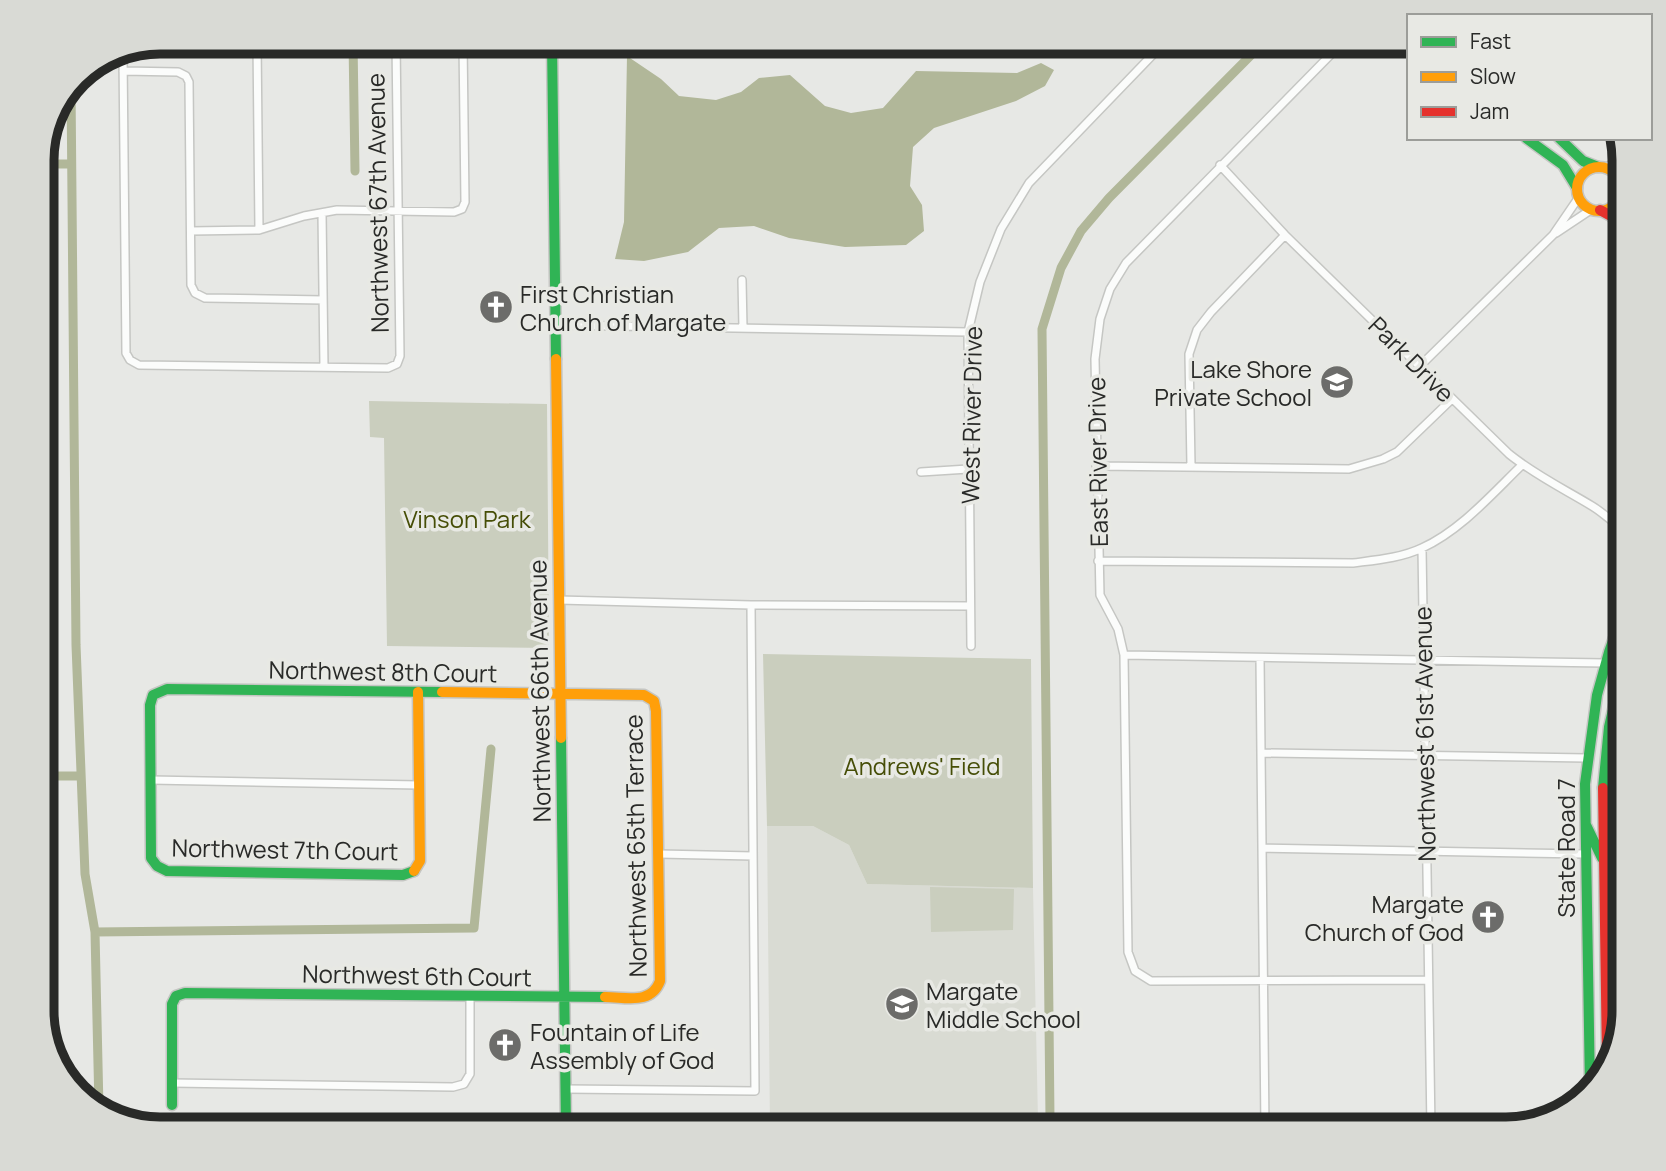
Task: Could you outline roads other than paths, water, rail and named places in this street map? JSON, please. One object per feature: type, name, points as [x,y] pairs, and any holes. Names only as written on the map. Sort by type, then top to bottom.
[{"type":"street","points":[[257,54],[259,230]]},
{"type":"street","name":"Northwest 67th Avenue","points":[[324,367],[388,368],[397,364],[400,356],[397,54]]},
{"type":"street","points":[[191,231],[259,230],[337,210],[454,212],[462,209],[465,202],[463,54]]},
{"type":"street","name":"Northwest 66th Avenue","points":[[552,54],[566,1117]]},
{"type":"street","name":"West River Drive","points":[[971,646],[968,332],[980,282],[1001,229],[1029,183],[1153,54]]},
{"type":"street","name":"East River Drive","points":[[1265,981],[1151,981],[1135,971],[1128,953],[1125,655],[1118,629],[1100,595],[1095,359],[1100,319],[1110,289],[1126,263],[1331,54]]},
{"type":"street","points":[[123,61],[126,353],[130,360],[139,365],[324,367],[322,213]]},
{"type":"street","points":[[123,71],[178,72],[186,76],[189,82],[191,285],[195,293],[205,299],[323,300]]},
{"type":"street","points":[[1529,140],[1563,166],[1587,207],[1612,218]]},
{"type":"street","points":[[1561,140],[1578,158],[1612,172]]},
{"type":"street","points":[[1553,235],[1578,193],[1581,176],[1592,168],[1612,162]]},
{"type":"street","name":"Park Drive","points":[[1220,165],[1286,235],[1522,465],[1612,521]]},
{"type":"street","points":[[1420,366],[1553,235],[1596,210],[1612,205]]},
{"type":"street","points":[[1191,466],[1189,354],[1197,330],[1286,235]]},
{"type":"street","points":[[742,280],[743,328]]},
{"type":"street","points":[[556,325],[968,332]]},
{"type":"street","points":[[1097,466],[1349,468],[1397,453],[1452,399]]},
{"type":"street","points":[[1098,561],[1353,562],[1386,559],[1422,548],[1448,533],[1479,508],[1522,465]]},
{"type":"street","points":[[921,472],[968,469]]},
{"type":"street","name":"Northwest 61st Avenue","points":[[1422,548],[1431,1117]]},
{"type":"street","points":[[559,600],[751,605],[970,606]]},
{"type":"street","points":[[566,1089],[755,1091],[751,605]]},
{"type":"street","name":"State Road 7","points":[[1590,1075],[1584,854],[1587,758],[1597,692],[1612,643]]},
{"type":"street","points":[[1125,655],[1605,663]]},
{"type":"street","points":[[1261,658],[1265,1117]]},
{"type":"street","name":"Northwest 8th Court","points":[[150,780],[150,705],[153,695],[167,689],[645,695],[654,701]]},
{"type":"street","points":[[150,780],[419,785],[418,692]]},
{"type":"street","points":[[1597,692],[1600,715],[1609,727]]},
{"type":"street","name":"Northwest 65th Terrace","points":[[654,701],[660,981],[656,991]]},
{"type":"street","name":"State Road 7","points":[[1607,1042],[1602,787],[1612,714]]},
{"type":"street","points":[[1262,753],[1587,758]]},
{"type":"street","name":"Northwest 7th Court","points":[[150,780],[151,858],[157,866],[167,871],[403,875],[414,871],[420,862],[419,785]]},
{"type":"street","points":[[1584,820],[1603,858]]},
{"type":"street","points":[[1263,848],[1584,854],[1595,867],[1603,887]]},
{"type":"street","points":[[659,854],[753,856]]},
{"type":"street","points":[[1265,981],[1427,980]]},
{"type":"street","name":"Northwest 6th Court","points":[[172,1083],[172,1004],[176,996],[185,993],[648,997],[656,991]]},
{"type":"street","points":[[172,1105],[172,1083],[453,1087],[464,1083],[470,1074],[470,997]]},
{"type":"waterway","points":[[353,54],[355,171]]},
{"type":"waterway","points":[[1050,1117],[1042,329],[1061,268],[1081,231],[1109,198],[1252,54]]},
{"type":"waterway","points":[[71,104],[76,645],[85,874],[95,932],[99,1097]]},
{"type":"waterway","points":[[54,164],[71,164]]},
{"type":"waterway","points":[[95,932],[474,928],[491,749]]},
{"type":"waterway","points":[[54,776],[81,776]]},
{"type":"place","name":"First Christian Church of Margate","points":[[496,307]]},
{"type":"place","name":"Lake Shore Private School","points":[[1337,382]]},
{"type":"place","name":"Margate Church of God","points":[[1488,917]]},
{"type":"place","name":"Margate Middle School","points":[[902,1004]]},
{"type":"place","name":"Fountain of Life Assembly of God","points":[[505,1045]]},
{"type":"park label","name":"Vinson Park","points":[[467,518]]},
{"type":"park label","name":"Andrews' Field","points":[[922,765]]}]
